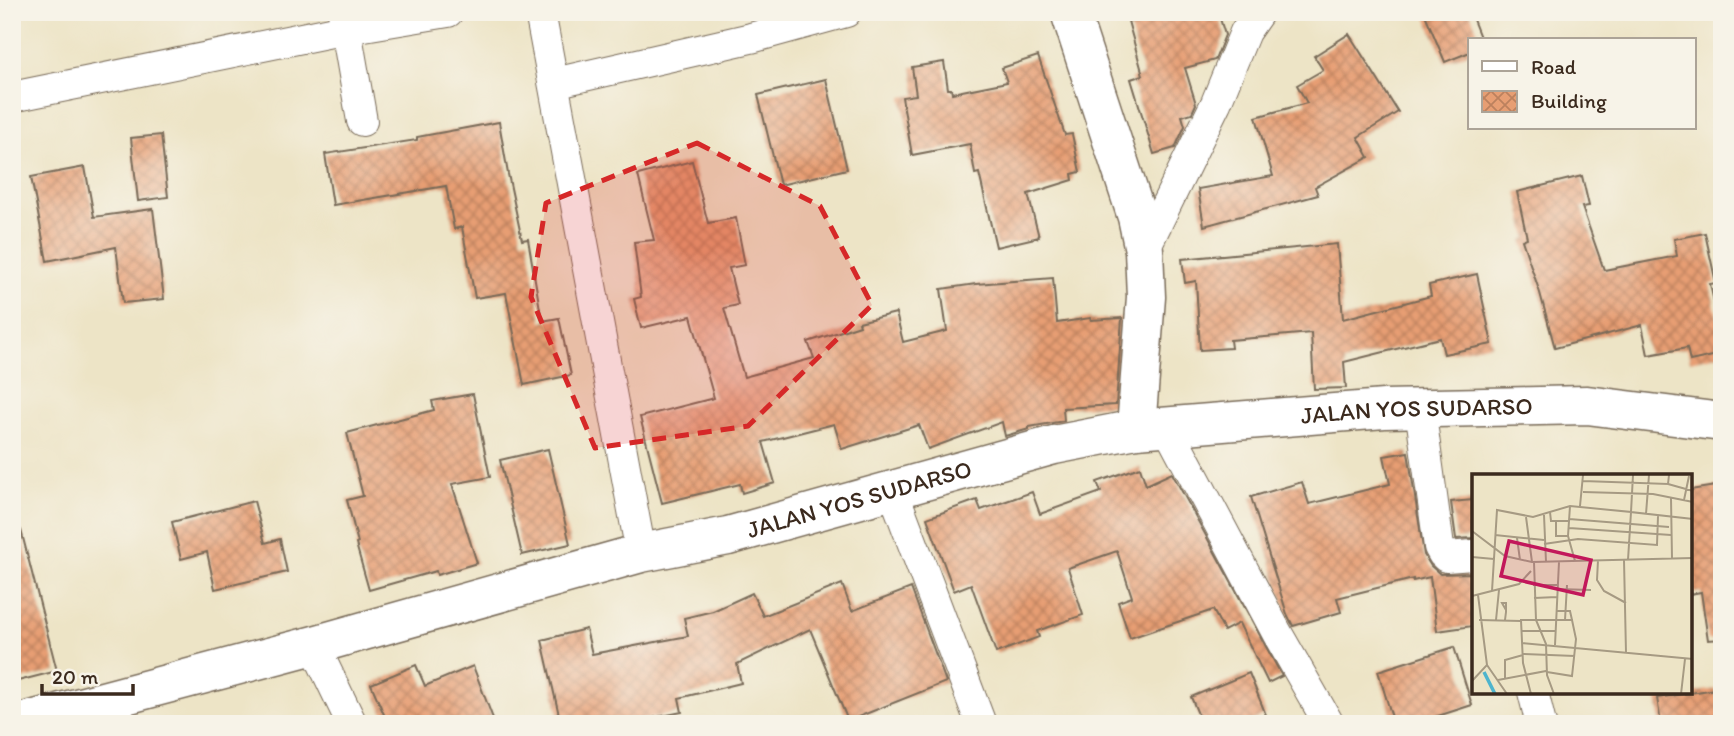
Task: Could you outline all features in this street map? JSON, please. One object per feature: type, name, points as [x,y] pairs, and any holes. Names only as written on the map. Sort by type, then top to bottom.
[{"type":"main road","points":[[1070,12],[1137,217],[1144,250],[1145,323],[1152,427]]},
{"type":"main road","name":"JALAN YOS SUDARSO","points":[[16,724],[314,645],[641,553],[728,536],[1054,445],[1152,427],[1371,410],[1587,405],[1722,422]]},
{"type":"street","points":[[12,97],[345,21],[448,12]]},
{"type":"street","points":[[540,12],[641,553]]},
{"type":"street","points":[[554,83],[751,38],[846,12]]},
{"type":"street","points":[[1144,250],[1216,103],[1245,32],[1259,12]]},
{"type":"street","points":[[345,21],[362,121]]},
{"type":"street","points":[[1420,408],[1439,547],[1447,557],[1472,555]]},
{"type":"street","points":[[1152,427],[1329,724]]},
{"type":"street","points":[[893,491],[981,724]]},
{"type":"street","points":[[314,645],[352,724]]},
{"type":"street","points":[[1534,694],[1541,724]]},
{"type":"highlighted area","points":[[697,143],[820,206],[872,305],[748,426],[595,448],[531,297],[546,203]]},
{"type":"building","points":[[1161,12],[1218,12],[1225,35],[1215,60],[1185,68],[1196,104],[1192,113],[1182,116],[1185,126],[1175,148],[1154,154],[1131,79],[1143,75],[1128,21]]},
{"type":"building","points":[[1424,12],[1470,12],[1480,38],[1468,38],[1468,53],[1445,62]]},
{"type":"building","points":[[1349,34],[1398,112],[1358,137],[1369,157],[1315,187],[1318,195],[1204,226],[1198,189],[1273,176],[1256,117],[1307,103],[1297,85],[1323,70],[1314,56]]},
{"type":"building","points":[[1038,56],[1065,135],[1072,134],[1080,172],[1072,174],[1073,180],[1028,194],[1039,237],[996,247],[979,173],[975,174],[970,144],[912,155],[902,97],[916,95],[912,67],[944,62],[948,89],[951,89],[952,93],[1007,82],[1002,68]]},
{"type":"building","points":[[826,79],[847,169],[780,185],[758,95]]},
{"type":"building","points":[[499,122],[522,240],[528,239],[542,321],[559,318],[571,375],[524,385],[506,293],[475,298],[462,227],[454,229],[446,186],[333,205],[325,154],[417,140],[417,137]]},
{"type":"building","points":[[161,135],[168,197],[138,201],[131,138]]},
{"type":"building","points":[[692,161],[708,223],[736,218],[745,265],[729,268],[738,305],[724,308],[744,377],[814,358],[808,342],[860,325],[859,322],[896,313],[903,342],[947,331],[941,289],[1053,278],[1057,323],[1090,318],[1122,318],[1116,405],[1063,408],[1064,421],[1029,427],[1005,436],[1002,422],[928,449],[919,425],[842,449],[834,424],[763,442],[775,483],[742,493],[740,484],[662,503],[640,417],[714,398],[691,316],[641,328],[634,299],[641,297],[634,242],[654,240],[638,175]]},
{"type":"building","points":[[85,167],[94,217],[153,209],[164,299],[123,303],[116,247],[47,261],[31,177]]},
{"type":"building","points":[[1582,176],[1589,206],[1582,207],[1604,270],[1677,256],[1674,239],[1705,233],[1716,283],[1710,284],[1722,338],[1722,354],[1690,361],[1687,348],[1648,355],[1642,325],[1555,348],[1522,240],[1527,238],[1517,192]]},
{"type":"building","points":[[1337,244],[1343,319],[1431,296],[1429,285],[1477,274],[1492,344],[1444,354],[1440,338],[1344,362],[1346,388],[1314,389],[1311,333],[1230,340],[1231,348],[1200,350],[1196,281],[1185,283],[1182,259]]},
{"type":"building","points":[[473,394],[490,477],[452,484],[477,563],[437,575],[436,571],[369,590],[347,500],[363,496],[347,433],[434,410],[432,401]]},
{"type":"building","points":[[548,449],[570,544],[522,555],[500,460]]},
{"type":"building","points":[[1408,452],[1424,555],[1431,566],[1440,574],[1472,573],[1472,626],[1437,631],[1430,577],[1337,598],[1341,612],[1293,626],[1251,497],[1302,482],[1309,504],[1390,484],[1384,456]]},
{"type":"building","points":[[1140,467],[1146,485],[1172,473],[1282,676],[1268,683],[1239,623],[1224,631],[1213,610],[1130,638],[1118,602],[1132,597],[1117,551],[1068,568],[1083,615],[1037,631],[1039,637],[996,653],[971,584],[954,591],[927,518],[977,500],[981,510],[1032,492],[1040,514],[1101,492],[1097,482]]},
{"type":"building","points":[[1722,485],[1722,639],[1708,640],[1701,592],[1692,594],[1692,490]]},
{"type":"building","points":[[1472,500],[1472,538],[1456,539],[1451,502]]},
{"type":"building","points":[[254,501],[265,543],[280,539],[287,572],[215,589],[207,552],[181,559],[172,522]]},
{"type":"building","points":[[21,530],[57,671],[18,681],[12,658],[12,531]]},
{"type":"building","points":[[842,584],[852,611],[911,588],[946,682],[848,721],[810,629],[737,664],[741,683],[679,698],[682,712],[623,724],[561,724],[542,640],[586,629],[592,654],[688,636],[684,618],[713,611],[752,593],[763,616]]},
{"type":"building","points":[[1454,647],[1472,705],[1413,724],[1394,724],[1378,671]]},
{"type":"building","points":[[416,665],[425,686],[473,666],[495,724],[388,724],[371,684]]},
{"type":"building","points":[[1249,673],[1266,715],[1244,724],[1202,724],[1191,697]]},
{"type":"building","points":[[1716,689],[1721,724],[1661,724],[1657,698]]}]
